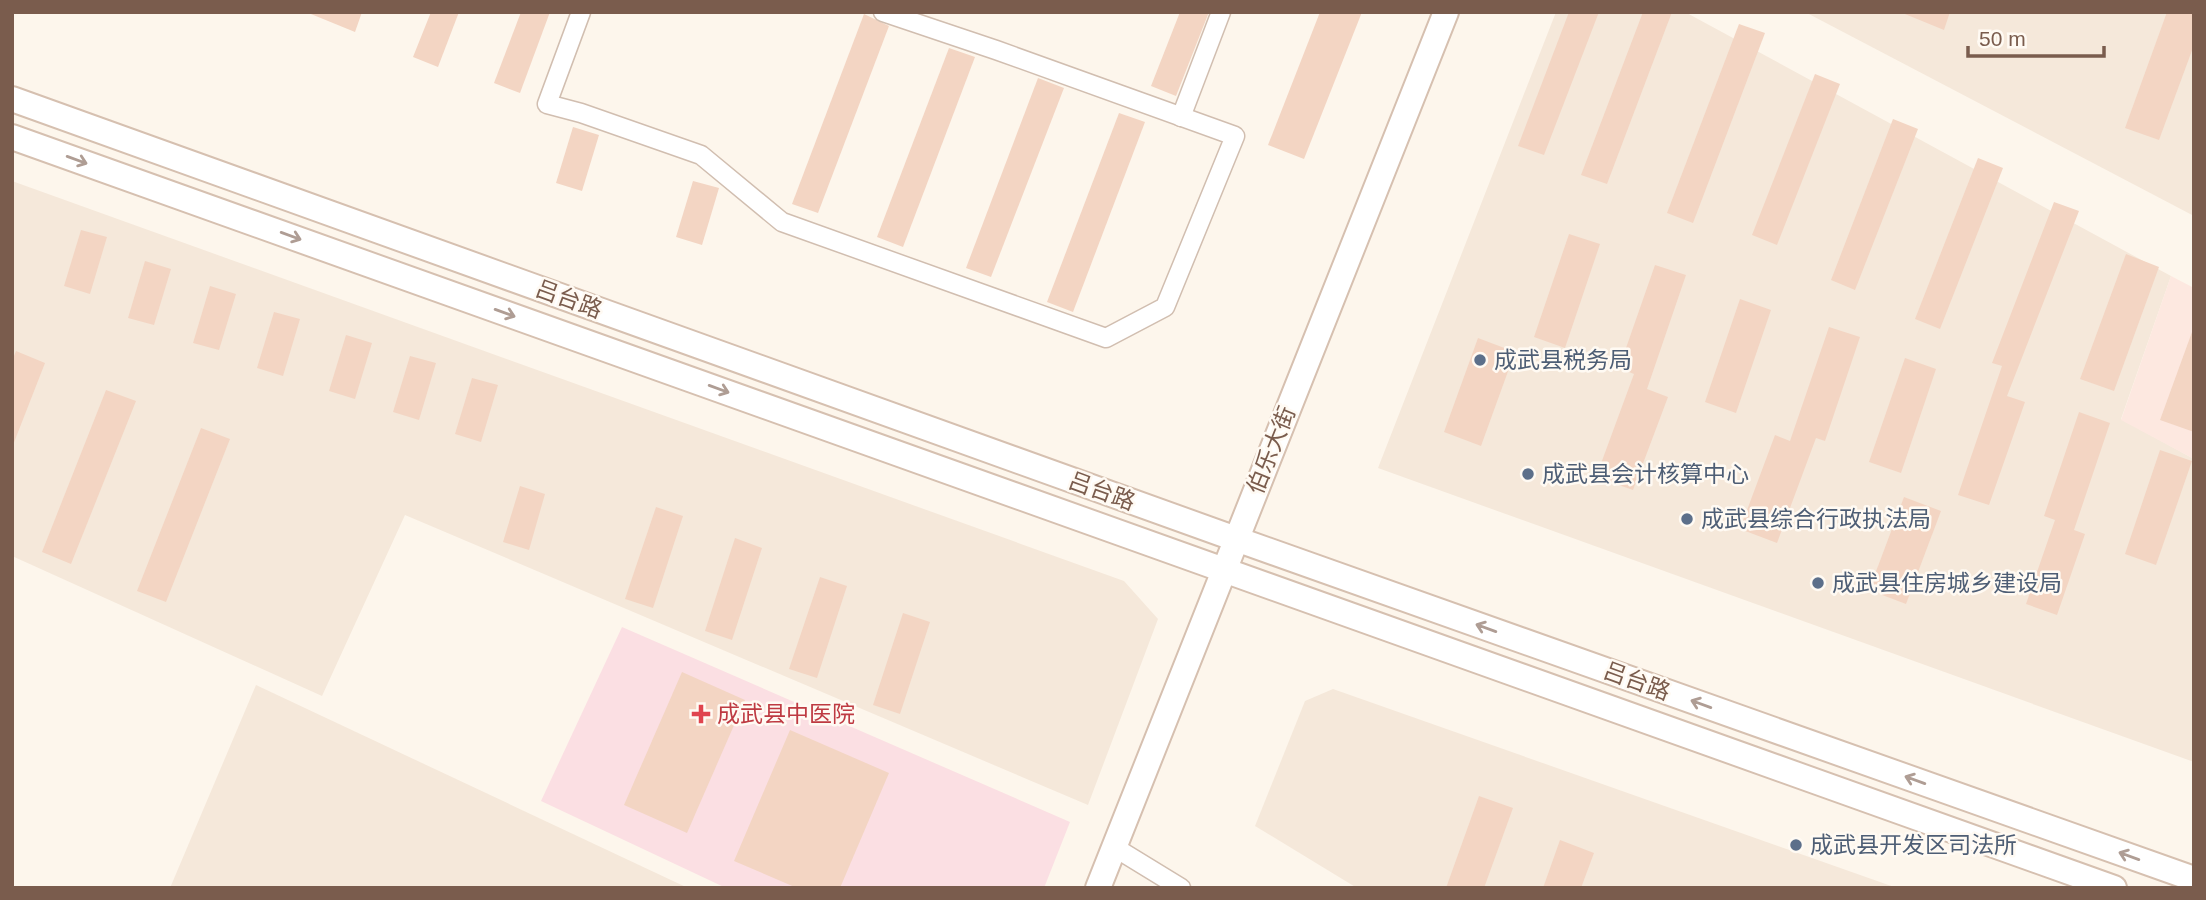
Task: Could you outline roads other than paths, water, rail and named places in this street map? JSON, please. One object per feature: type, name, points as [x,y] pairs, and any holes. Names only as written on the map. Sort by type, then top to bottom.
[{"type":"main road","name":"伯乐大街","points":[[1098,888],[1446,12]]},
{"type":"main road","name":"吕台路","points":[[12,99],[1236,539],[2194,879]]},
{"type":"main road","name":"吕台路","points":[[12,136],[2114,888]]},
{"type":"street","points":[[581,12],[547,104],[581,113],[701,155],[782,222],[1106,338],[1165,307],[1235,136],[883,12]]},
{"type":"street","points":[[1181,117],[1221,12]]},
{"type":"street","points":[[1114,848],[1181,888]]},
{"type":"place","name":"成武县税务局","points":[[1480,360]]},
{"type":"place","name":"成武县会计核算中心","points":[[1528,474]]},
{"type":"place","name":"成武县综合行政执法局","points":[[1687,519]]},
{"type":"place","name":"成武县住房城乡建设局","points":[[1818,583]]},
{"type":"place","name":"成武县中医院","points":[[701,714]]},
{"type":"place","name":"成武县开发区司法所","points":[[1796,845]]}]
